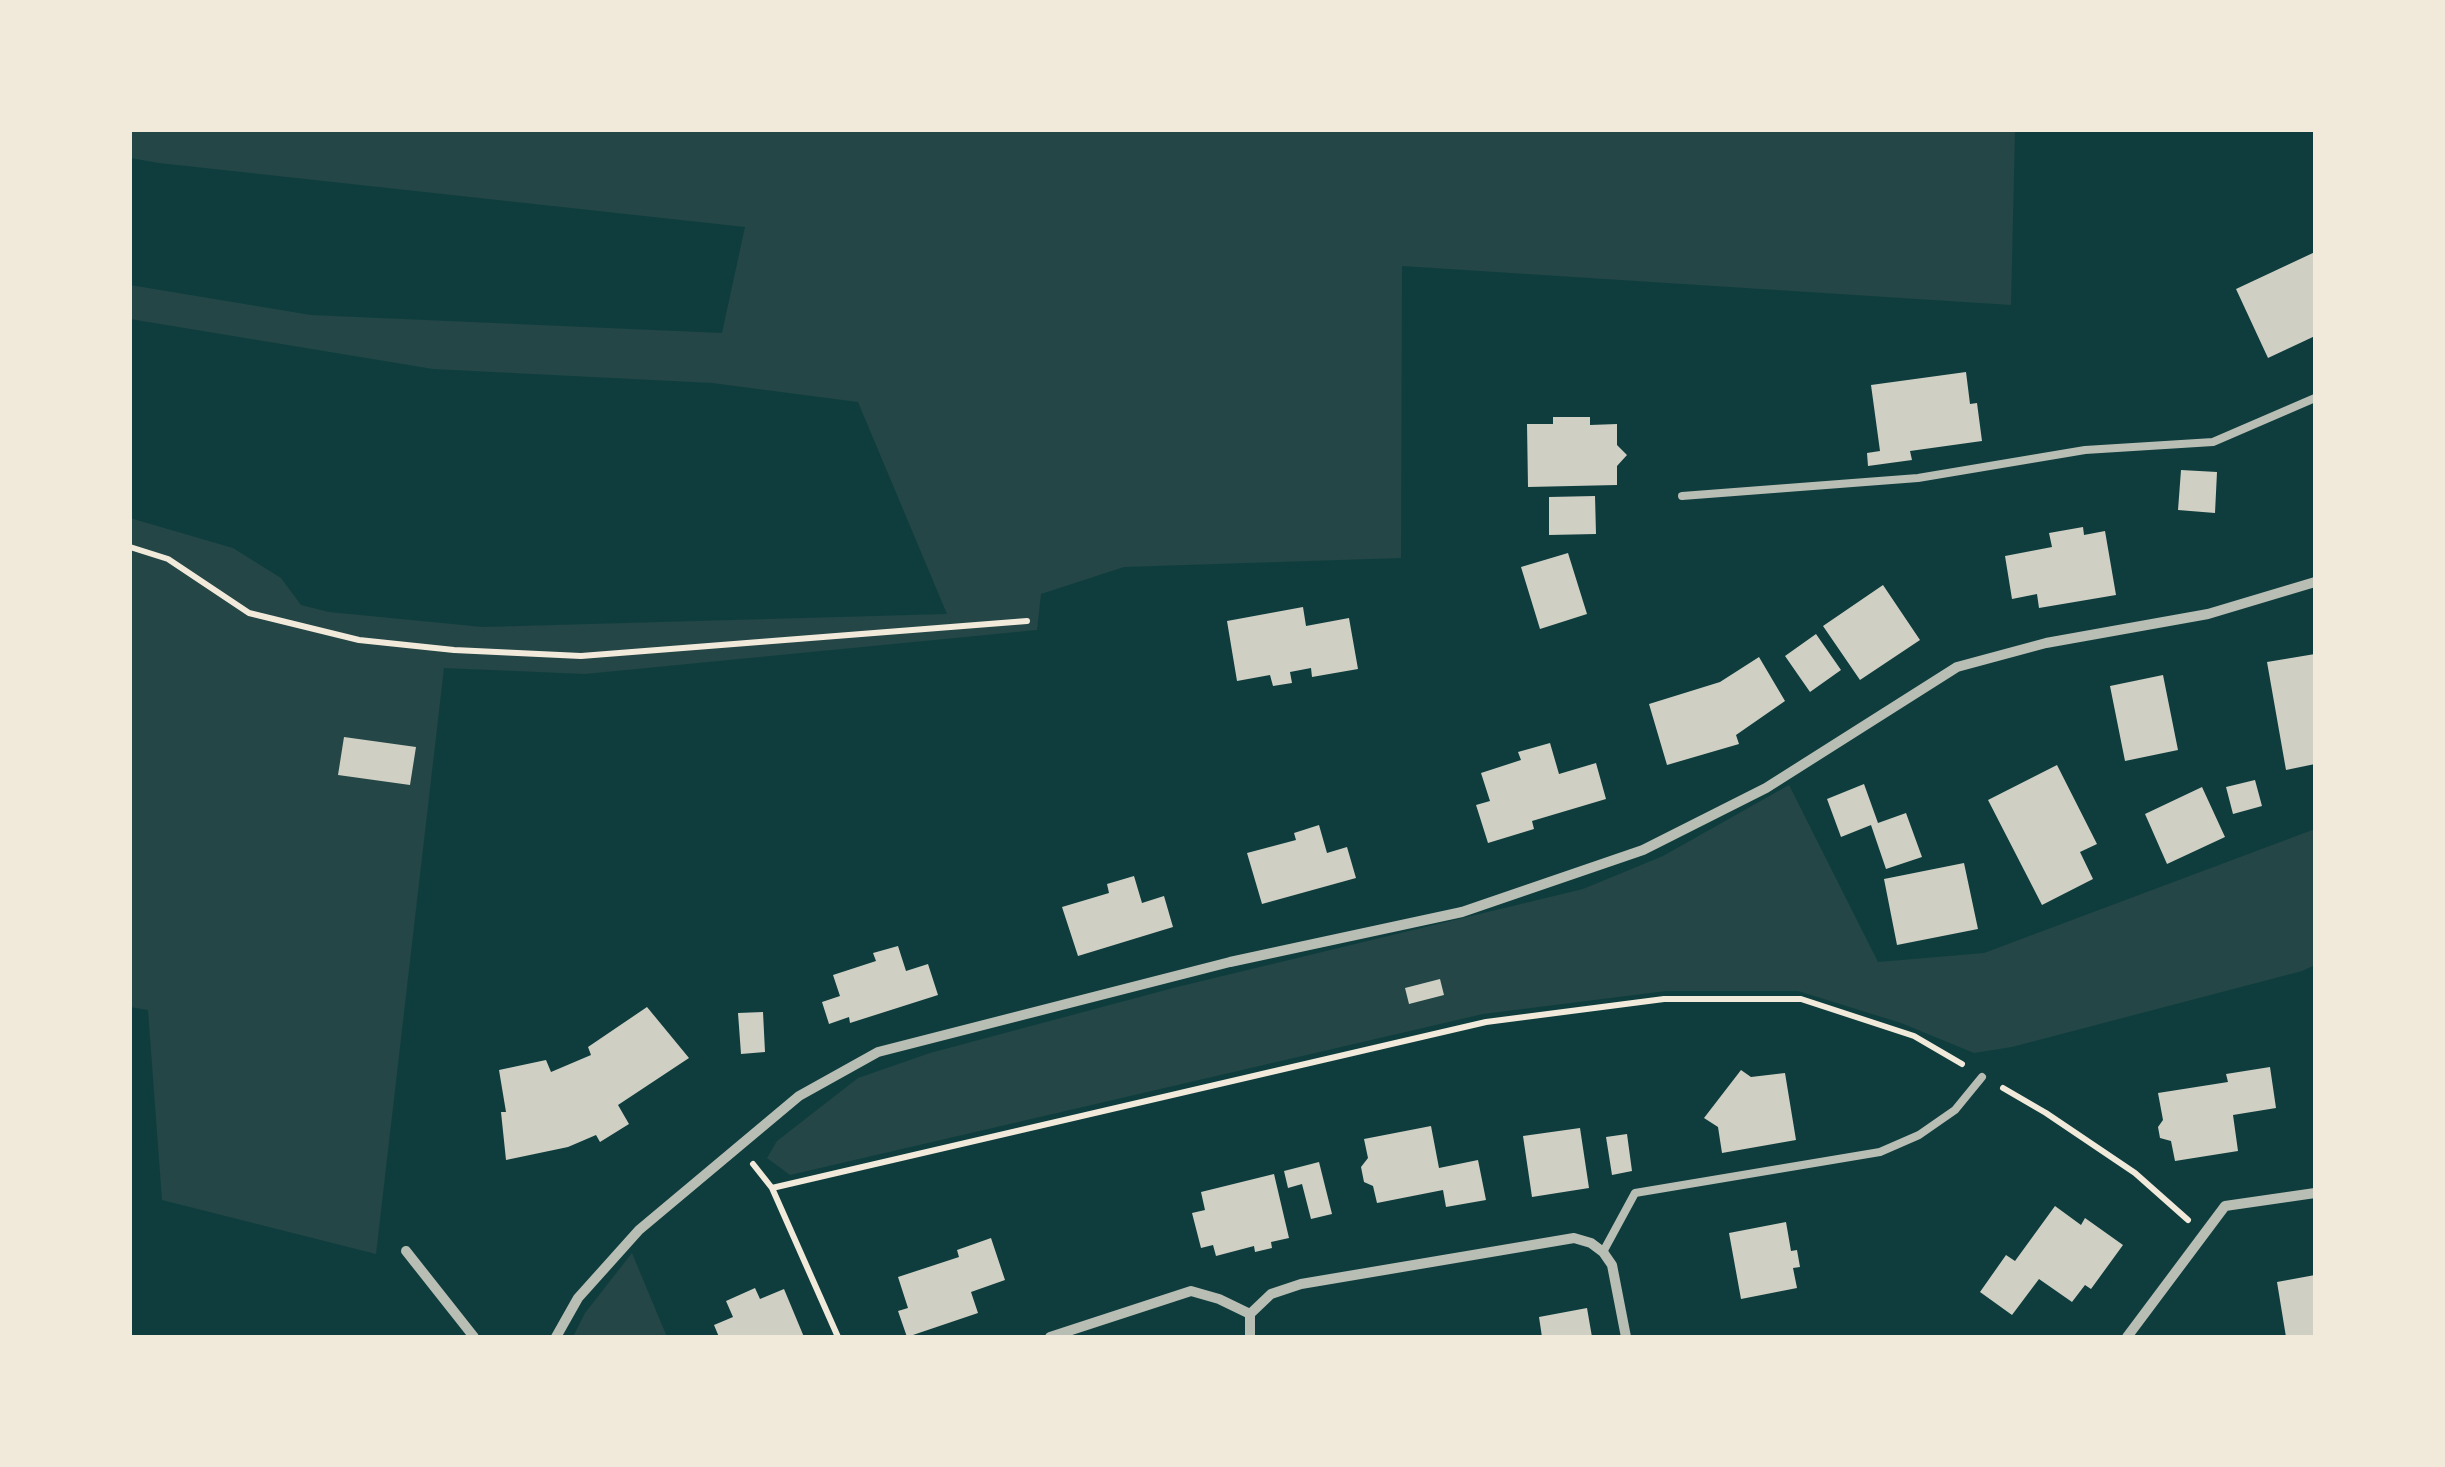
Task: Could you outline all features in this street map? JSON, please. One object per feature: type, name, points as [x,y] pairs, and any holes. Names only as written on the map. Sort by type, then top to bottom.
[{"type":"street","points":[[556,1337],[578,1298],[639,1230],[799,1096],[878,1052],[1230,962],[1462,912],[1643,850],[1766,788],[1957,667],[2046,643],[2208,614],[2315,582]]},
{"type":"street","points":[[2127,1337],[2225,1206],[2315,1193]]},
{"type":"street","points":[[1250,1337],[1250,1314],[1270,1294],[1301,1284],[1574,1238],[1591,1243],[1612,1265],[1626,1337]]},
{"type":"street","points":[[406,1250],[474,1337]]},
{"type":"street","points":[[1050,1337],[1191,1291],[1220,1299],[1250,1314]]},
{"type":"lane","points":[[1682,496],[1918,478],[2085,450],[2213,442],[2315,398]]},
{"type":"lane","points":[[1603,1252],[1636,1193],[1880,1152],[1919,1135],[1955,1110],[1982,1076]]},
{"type":"path","points":[[130,547],[168,559],[250,614],[359,640],[454,650],[582,656],[1028,621]]},
{"type":"path","points":[[772,1188],[1486,1022],[1664,1000],[1801,999],[1914,1036],[2046,1113],[2135,1174],[2204,1234]]},
{"type":"path","points":[[738,1145],[772,1188],[838,1337]]},
{"type":"shaded area","points":[[130,130],[2015,130],[2011,305],[1402,266],[1401,558],[1124,567],[1041,594],[1037,630],[585,674],[444,668],[376,1254],[162,1200],[148,1010],[130,1007],[130,518],[233,548],[281,578],[301,605],[329,612],[483,627],[947,614],[858,402],[712,383],[433,369],[130,319],[130,285],[311,315],[722,333],[745,227],[159,163],[130,158]]},
{"type":"shaded area","points":[[1789,785],[1878,962],[1984,953],[2315,829],[2315,965],[2012,1047],[1974,1053],[1901,1023],[1798,991],[1666,991],[1483,1014],[790,1175],[767,1158],[777,1141],[858,1078],[930,1053],[1177,987],[1583,889],[1663,856]]},
{"type":"shaded area","points":[[632,1253],[667,1337],[573,1337],[585,1313]]},
{"type":"building","points":[[2315,252],[2315,336],[2268,358],[2236,289]]},
{"type":"building","points":[[1966,372],[1970,404],[1977,403],[1982,441],[1910,451],[1912,460],[1868,466],[1867,453],[1880,451],[1871,385]]},
{"type":"building","points":[[1553,417],[1590,417],[1590,425],[1617,424],[1617,445],[1627,455],[1617,466],[1617,485],[1528,487],[1527,424],[1553,424]]},
{"type":"building","points":[[2181,470],[2217,472],[2215,513],[2178,510]]},
{"type":"building","points":[[1595,496],[1596,534],[1549,535],[1549,497]]},
{"type":"building","points":[[2083,527],[2084,535],[2105,531],[2116,595],[2039,608],[2037,594],[2012,599],[2005,556],[2052,547],[2049,533]]},
{"type":"building","points":[[1568,553],[1587,614],[1540,629],[1521,567]]},
{"type":"building","points":[[1883,585],[1920,640],[1860,680],[1823,626]]},
{"type":"building","points":[[1303,607],[1306,626],[1349,618],[1358,669],[1312,677],[1311,668],[1290,672],[1292,683],[1273,686],[1270,675],[1237,681],[1227,621]]},
{"type":"building","points":[[1816,634],[1841,670],[1810,692],[1785,656]]},
{"type":"building","points":[[2315,654],[2315,764],[2286,770],[2267,662]]},
{"type":"building","points":[[1759,657],[1785,701],[1736,735],[1739,744],[1667,765],[1649,704],[1720,682]]},
{"type":"building","points":[[2163,675],[2178,750],[2125,761],[2110,686]]},
{"type":"building","points":[[344,737],[416,747],[410,785],[338,775]]},
{"type":"building","points":[[1550,743],[1559,774],[1596,763],[1606,799],[1532,821],[1534,829],[1488,843],[1476,805],[1490,801],[1481,773],[1521,760],[1518,752]]},
{"type":"building","points":[[2057,765],[2097,844],[2080,852],[2093,879],[2042,905],[1988,800]]},
{"type":"building","points":[[2255,780],[2262,806],[2233,814],[2226,787]]},
{"type":"building","points":[[1864,784],[1878,823],[1906,813],[1922,857],[1886,869],[1871,825],[1841,837],[1827,799]]},
{"type":"building","points":[[2202,787],[2225,837],[2167,864],[2145,814]]},
{"type":"building","points":[[1319,825],[1327,853],[1347,847],[1356,878],[1262,904],[1247,853],[1296,840],[1294,833]]},
{"type":"building","points":[[1964,863],[1978,929],[1897,945],[1884,879]]},
{"type":"building","points":[[1134,876],[1142,903],[1164,896],[1173,927],[1078,956],[1062,907],[1109,893],[1107,884]]},
{"type":"building","points":[[898,946],[906,971],[928,964],[938,995],[850,1023],[849,1017],[829,1024],[822,1002],[840,996],[833,975],[876,961],[873,953]]},
{"type":"building","points":[[1440,979],[1444,995],[1409,1004],[1405,988]]},
{"type":"building","points":[[647,1007],[689,1058],[618,1105],[629,1124],[600,1142],[596,1135],[568,1147],[506,1160],[501,1112],[506,1112],[499,1070],[546,1060],[551,1072],[591,1055],[588,1047]]},
{"type":"building","points":[[763,1012],[765,1052],[741,1054],[738,1013]]},
{"type":"building","points":[[2270,1067],[2276,1108],[2233,1115],[2238,1151],[2175,1161],[2171,1141],[2160,1138],[2158,1127],[2163,1120],[2158,1093],[2228,1082],[2226,1074]]},
{"type":"building","points":[[1741,1070],[1751,1077],[1785,1073],[1796,1140],[1722,1153],[1718,1127],[1704,1118]]},
{"type":"building","points":[[1431,1126],[1439,1168],[1478,1160],[1486,1200],[1446,1207],[1443,1190],[1377,1203],[1373,1186],[1364,1182],[1361,1167],[1368,1158],[1364,1139]]},
{"type":"building","points":[[1580,1128],[1589,1188],[1532,1197],[1523,1136]]},
{"type":"building","points":[[1627,1134],[1632,1171],[1612,1175],[1606,1137]]},
{"type":"building","points":[[1319,1162],[1332,1214],[1311,1219],[1302,1184],[1288,1188],[1284,1171]]},
{"type":"building","points":[[1274,1174],[1289,1238],[1271,1242],[1272,1248],[1255,1252],[1254,1246],[1216,1256],[1213,1245],[1201,1248],[1192,1213],[1205,1210],[1201,1192]]},
{"type":"building","points":[[2055,1206],[2081,1225],[2085,1218],[2123,1245],[2091,1289],[2085,1285],[2072,1302],[2039,1279],[2012,1315],[1980,1292],[2006,1255],[2015,1261]]},
{"type":"building","points":[[1786,1222],[1791,1251],[1797,1250],[1800,1267],[1793,1268],[1797,1288],[1741,1299],[1729,1233]]},
{"type":"building","points":[[991,1238],[1005,1280],[971,1292],[978,1313],[907,1337],[898,1311],[908,1308],[898,1277],[959,1257],[957,1250]]},
{"type":"building","points":[[2315,1275],[2315,1337],[2286,1337],[2277,1282]]},
{"type":"building","points":[[755,1288],[760,1299],[784,1289],[804,1337],[719,1337],[714,1325],[733,1317],[726,1301]]},
{"type":"building","points":[[1587,1308],[1592,1337],[1542,1337],[1539,1317]]}]
